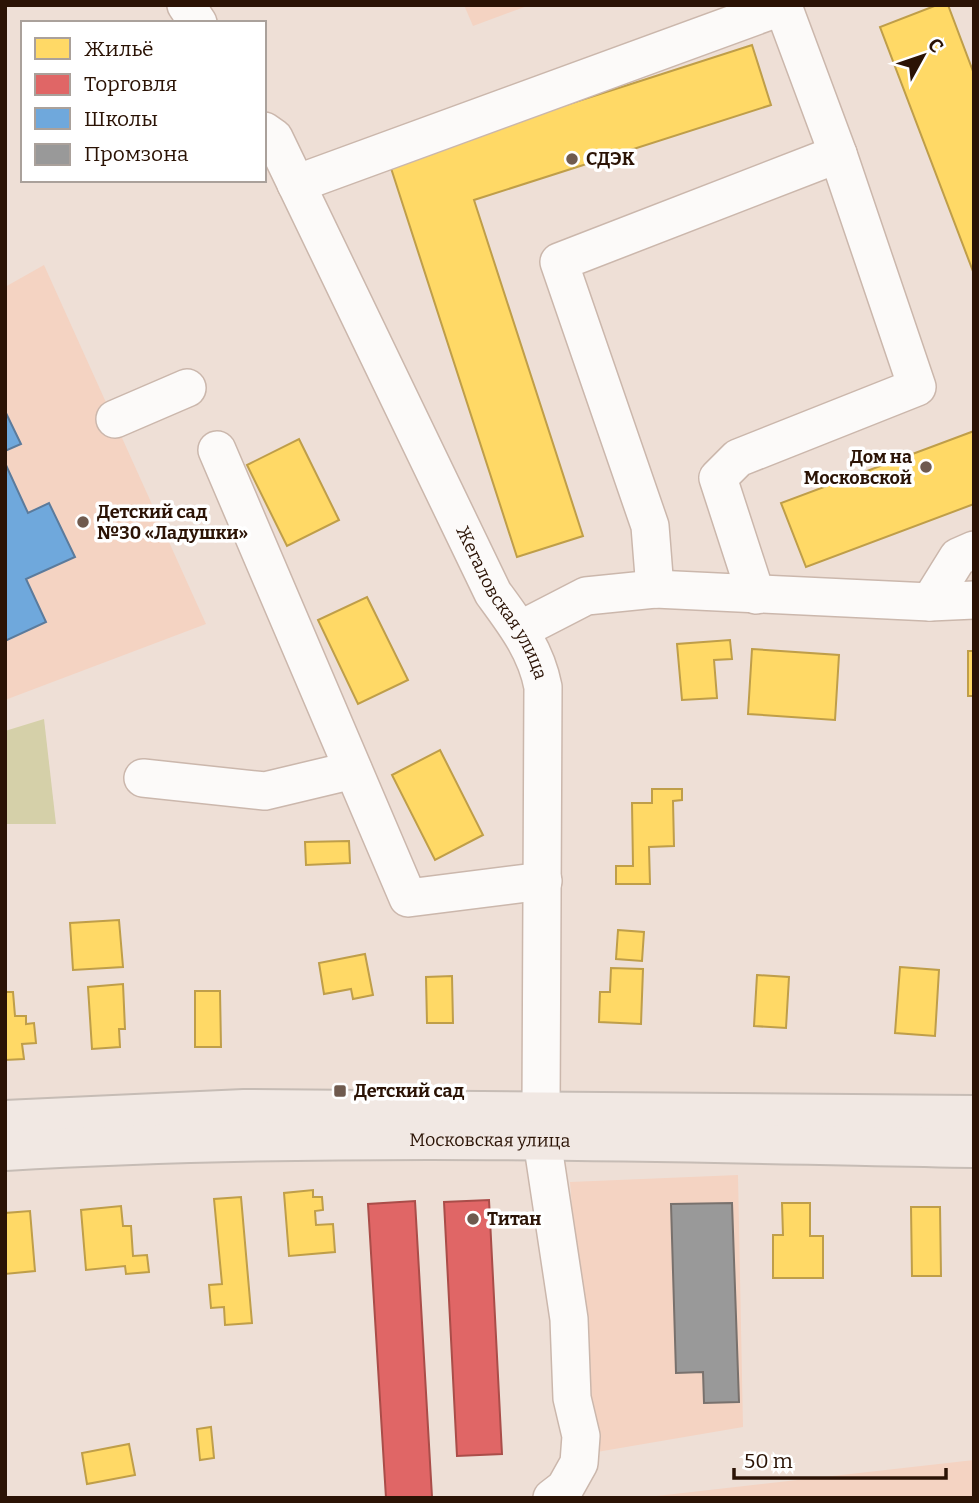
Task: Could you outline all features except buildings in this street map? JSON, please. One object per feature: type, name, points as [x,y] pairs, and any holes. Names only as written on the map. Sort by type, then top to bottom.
[{"type":"main road","name":"Московская улица","points":[[5,1120],[244,1109],[974,1148]]},
{"type":"main road","name":"Московская улица","points":[[5,1151],[542,1126],[974,1115]]},
{"type":"street","points":[[186,5],[197,21]]},
{"type":"street","points":[[296,184],[784,6],[838,154],[917,387],[738,458],[718,478],[756,595]]},
{"type":"street","name":"Жегаловская улица","points":[[269,134],[296,184],[493,593],[520,630],[540,667],[543,687],[542,1126],[569,1319],[572,1398],[582,1436],[579,1463],[565,1488],[552,1498]]},
{"type":"street","points":[[654,589],[650,526],[559,262],[838,154]]},
{"type":"street","points":[[115,419],[187,388]]},
{"type":"street","points":[[216,450],[408,898],[543,881]]},
{"type":"street","points":[[930,602],[958,557],[974,550]]},
{"type":"street","points":[[520,630],[586,596],[654,589],[930,602],[974,600]]},
{"type":"street","points":[[143,778],[265,791],[353,770]]},
{"type":"shaded area","points":[[464,5],[530,5],[473,26]]},
{"type":"shaded area","name":"Детский сад №30 «Ладушки»","points":[[44,265],[206,624],[5,700],[5,287]]},
{"type":"shaded area","points":[[44,719],[56,824],[5,824],[5,731]]},
{"type":"shaded area","points":[[738,1175],[743,1427],[591,1453],[570,1182]]},
{"type":"shaded area","points":[[974,1460],[974,1498],[639,1498]]},
{"type":"place","name":"СДЭК","points":[[572,159]]},
{"type":"place","name":"Дом на Московской","points":[[926,467]]},
{"type":"place","name":"Детский сад №30 «Ладушки»","points":[[83,522]]},
{"type":"place","name":"Детский сад","points":[[340,1091]]},
{"type":"place","name":"Титан","points":[[473,1219]]}]
